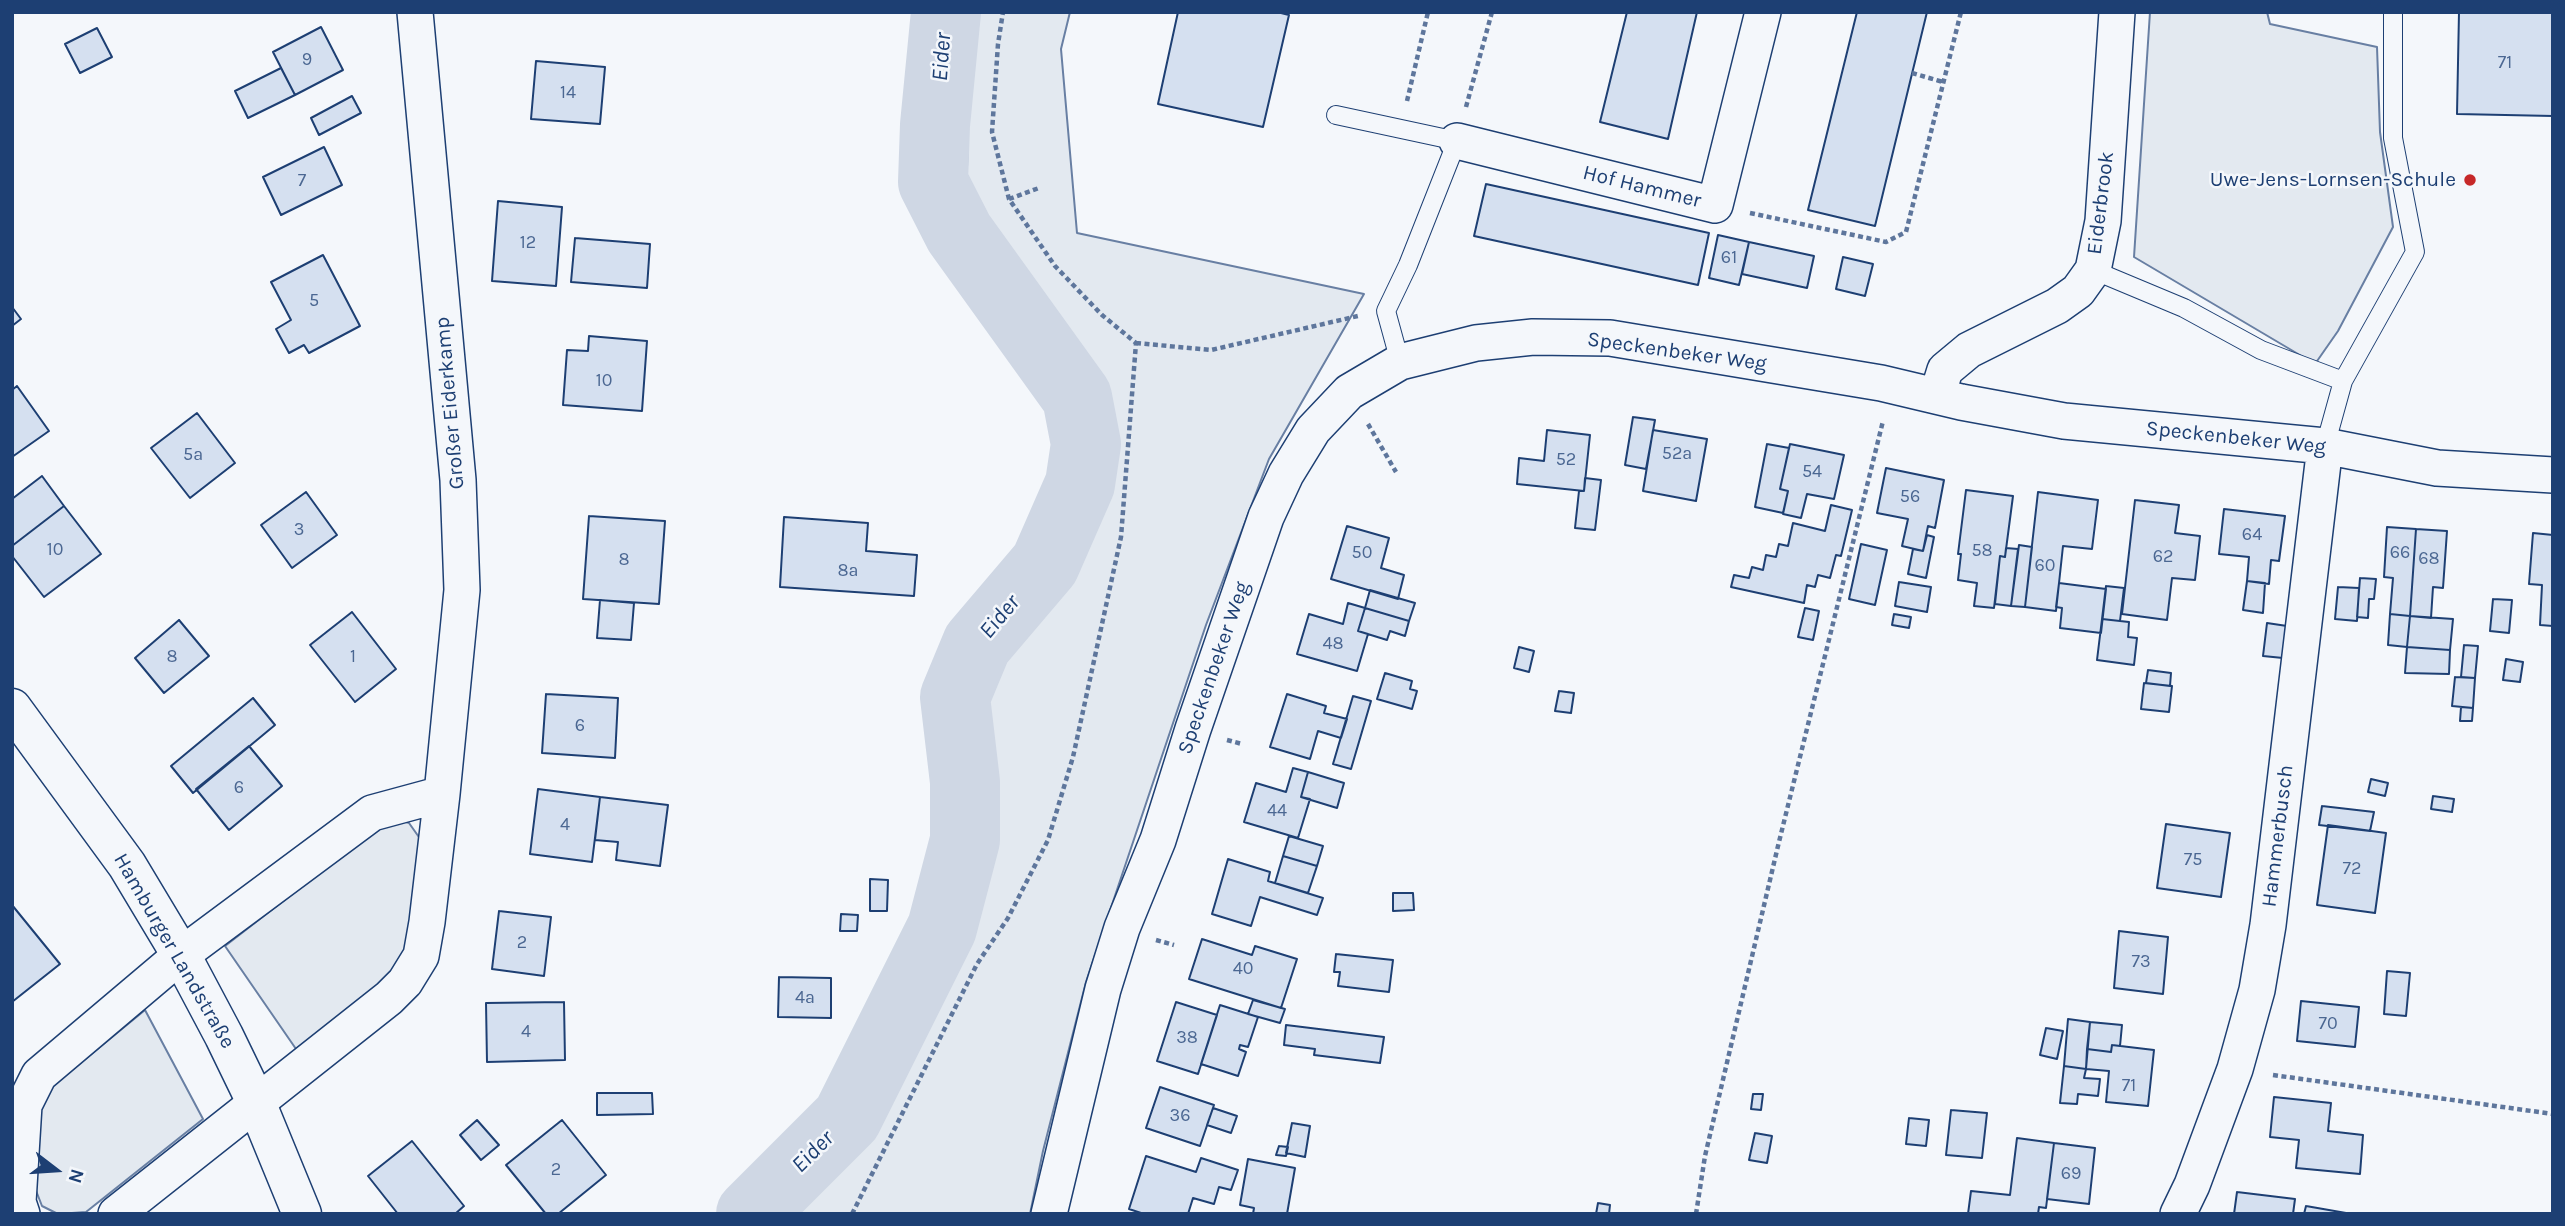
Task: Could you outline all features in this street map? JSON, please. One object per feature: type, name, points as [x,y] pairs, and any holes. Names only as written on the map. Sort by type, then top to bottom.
[{"type":"main road","name":"Hamburger Landstraße","points":[[12,708],[127,865],[181,955],[256,1102],[302,1214]]},
{"type":"street","name":"Großer Eiderkamp","points":[[116,1214],[389,999],[411,973],[421,956],[442,794],[462,590],[457,480],[415,12]]},
{"type":"street","name":"Hof Hammer","points":[[1457,141],[1714,205],[1763,12]]},
{"type":"street","name":"Eiderbrook","points":[[1937,396],[1945,370],[1969,350],[2057,306],[2078,291],[2093,270],[2104,221],[2117,12]]},
{"type":"street","name":"Speckenbeker Weg","points":[[1049,1214],[1102,989],[1122,928],[1158,840],[1266,517],[1286,474],[1313,430],[1349,392],[1400,362],[1476,343],[1533,337],[1610,338],[1881,383],[2064,421],[2325,446],[2437,468],[2553,475]]},
{"type":"street","name":"Hammerbusch","points":[[2178,1214],[2192,1185],[2235,1069],[2257,989],[2268,925],[2325,446]]},
{"type":"street","points":[[22,1214],[18,1202],[24,1105],[39,1074],[181,955],[372,813],[442,794]]},
{"type":"lane","points":[[2325,446],[2343,381],[2416,251],[2393,138],[2393,12]]},
{"type":"lane","points":[[1336,115],[1457,141],[1408,265],[1386,311],[1400,362]]},
{"type":"lane","points":[[2093,270],[2184,309],[2261,350],[2343,381]]},
{"type":"path","points":[[1003,12],[992,132],[1009,199],[1055,265],[1102,315],[1136,343],[1211,350],[1386,311]]},
{"type":"path","points":[[1401,129],[1428,12]]},
{"type":"path","points":[[1457,141],[1492,12]]},
{"type":"path","points":[[1714,205],[1886,242],[1906,232],[1961,12]]},
{"type":"path","points":[[1912,73],[1943,82]]},
{"type":"path","points":[[1009,199],[1039,188]]},
{"type":"path","points":[[852,1214],[977,964],[1008,918],[1048,840],[1073,757],[1121,537],[1136,343]]},
{"type":"path","points":[[1365,419],[1396,472]]},
{"type":"path","points":[[1696,1214],[1705,1156],[1774,859],[1881,433]]},
{"type":"path","points":[[2235,1069],[2553,1114]]},
{"type":"shaded area","points":[[968,12],[1070,12],[1061,49],[1077,233],[1364,294],[1269,459],[1206,625],[1086,982],[1043,1151],[1030,1214],[793,1214],[866,1135],[989,863],[979,772],[976,706],[1002,656],[1071,577],[1104,502],[1106,442],[1099,372],[966,203],[968,131],[962,48]]},
{"type":"shaded area","points":[[2150,12],[2267,12],[2270,24],[2377,47],[2380,132],[2393,227],[2338,331],[2315,364],[2134,257]]},
{"type":"shaded area","points":[[392,817],[409,823],[421,840],[412,933],[402,959],[387,980],[296,1049],[225,946]]},
{"type":"shaded area","points":[[145,1010],[203,1119],[86,1212],[58,1214],[42,1206],[35,1188],[39,1108],[50,1088]]},
{"type":"building","points":[[1178,12],[1277,12],[1289,15],[1263,127],[1158,104]]},
{"type":"building","points":[[1627,12],[1697,12],[1668,139],[1600,122]]},
{"type":"building","points":[[1857,12],[1927,12],[1875,226],[1808,210]]},
{"type":"building","points":[[2459,12],[2553,12],[2553,116],[2457,114]]},
{"type":"building","points":[[321,27],[343,70],[295,95],[273,52]]},
{"type":"building","points":[[97,28],[112,57],[80,73],[65,44]]},
{"type":"building","points":[[536,61],[605,67],[600,124],[531,119]]},
{"type":"building","points":[[281,68],[295,95],[248,118],[235,91]]},
{"type":"building","points":[[352,96],[361,113],[319,135],[311,118]]},
{"type":"building","points":[[324,147],[342,185],[281,215],[263,177]]},
{"type":"building","points":[[1486,184],[1709,233],[1698,285],[1474,236]]},
{"type":"building","points":[[498,201],[562,207],[556,286],[492,281]]},
{"type":"building","points":[[1718,235],[1749,242],[1739,285],[1709,278]]},
{"type":"building","points":[[575,238],[650,244],[647,288],[571,282]]},
{"type":"building","points":[[1749,242],[1814,256],[1807,288],[1742,274]]},
{"type":"building","points":[[323,255],[360,326],[309,353],[304,345],[289,353],[276,329],[291,320],[271,282]]},
{"type":"building","points":[[1843,257],[1873,264],[1865,296],[1836,289]]},
{"type":"building","points":[[12,307],[21,319],[12,326]]},
{"type":"building","points":[[589,336],[647,341],[642,411],[563,405],[567,350],[588,351]]},
{"type":"building","points":[[17,386],[49,431],[12,457],[12,390]]},
{"type":"building","points":[[197,413],[235,463],[190,498],[151,448]]},
{"type":"building","points":[[1633,417],[1655,420],[1646,469],[1625,465]]},
{"type":"building","points":[[1547,430],[1590,435],[1584,491],[1517,484],[1519,458],[1544,461]]},
{"type":"building","points":[[1653,430],[1707,439],[1696,501],[1643,491]]},
{"type":"building","points":[[1767,444],[1789,448],[1780,489],[1788,491],[1783,513],[1755,507]]},
{"type":"building","points":[[1790,444],[1844,455],[1834,499],[1807,494],[1801,518],[1783,514],[1788,491],[1780,489]]},
{"type":"building","points":[[1886,468],[1944,480],[1935,528],[1928,526],[1923,551],[1902,546],[1908,519],[1877,513]]},
{"type":"building","points":[[42,476],[64,506],[12,546],[12,499]]},
{"type":"building","points":[[1585,478],[1601,480],[1595,530],[1575,528],[1579,491],[1584,491]]},
{"type":"building","points":[[1966,490],[2013,496],[2005,557],[2000,556],[1994,608],[1974,606],[1977,583],[1958,580],[1961,554],[1958,554]]},
{"type":"building","points":[[306,492],[337,535],[292,568],[261,525]]},
{"type":"building","points":[[2038,492],[2098,500],[2092,549],[2063,546],[2056,611],[2025,607]]},
{"type":"building","points":[[2135,500],[2179,505],[2175,533],[2200,536],[2195,580],[2172,578],[2167,620],[2122,614]]},
{"type":"building","points":[[1831,505],[1852,510],[1841,556],[1836,555],[1830,578],[1818,575],[1815,587],[1807,585],[1804,603],[1731,587],[1734,575],[1749,578],[1752,567],[1763,570],[1766,555],[1776,557],[1779,544],[1788,546],[1793,523],[1825,531]]},
{"type":"building","points":[[64,506],[101,554],[44,597],[12,556],[12,546]]},
{"type":"building","points":[[2224,509],[2285,516],[2279,561],[2271,560],[2269,584],[2247,581],[2249,557],[2219,554]]},
{"type":"building","points":[[589,516],[665,521],[659,604],[583,599]]},
{"type":"building","points":[[784,517],[868,523],[866,551],[917,555],[914,596],[780,587]]},
{"type":"building","points":[[1347,526],[1389,538],[1381,568],[1404,575],[1398,599],[1331,579]]},
{"type":"building","points":[[2387,527],[2416,529],[2410,616],[2390,614],[2393,578],[2384,577]]},
{"type":"building","points":[[2416,529],[2447,531],[2443,588],[2433,587],[2431,618],[2410,616]]},
{"type":"building","points":[[2533,533],[2553,535],[2553,626],[2540,625],[2542,585],[2529,584]]},
{"type":"building","points":[[1927,535],[1934,537],[1926,578],[1908,574],[1913,549],[1923,551]]},
{"type":"building","points":[[1861,544],[1887,550],[1875,605],[1849,599]]},
{"type":"building","points":[[2019,545],[2032,547],[2025,607],[2011,606]]},
{"type":"building","points":[[2006,548],[2018,549],[2011,606],[1995,604],[2000,556],[2005,557]]},
{"type":"building","points":[[2360,578],[2376,579],[2374,599],[2369,599],[2368,618],[2357,617]]},
{"type":"building","points":[[2247,581],[2265,583],[2263,613],[2243,610]]},
{"type":"building","points":[[1899,582],[1931,587],[1927,612],[1895,606]]},
{"type":"building","points":[[2059,583],[2106,589],[2101,633],[2060,628],[2062,608],[2056,607]]},
{"type":"building","points":[[2106,586],[2124,588],[2120,621],[2102,619]]},
{"type":"building","points":[[2338,587],[2359,588],[2357,621],[2335,619]]},
{"type":"building","points":[[1370,590],[1415,603],[1409,621],[1365,608]]},
{"type":"building","points":[[2493,599],[2512,600],[2509,633],[2490,631]]},
{"type":"building","points":[[600,600],[634,603],[631,640],[597,638]]},
{"type":"building","points":[[1348,603],[1365,608],[1358,631],[1368,634],[1357,671],[1297,654],[1309,614],[1343,624]]},
{"type":"building","points":[[1365,608],[1409,621],[1405,636],[1390,631],[1387,640],[1358,631]]},
{"type":"building","points":[[1805,608],[1819,611],[1813,640],[1798,637]]},
{"type":"building","points":[[352,612],[396,669],[355,702],[310,645]]},
{"type":"building","points":[[1894,614],[1911,617],[1909,628],[1892,625]]},
{"type":"building","points":[[2390,614],[2410,616],[2407,647],[2388,645]]},
{"type":"building","points":[[2410,616],[2453,619],[2450,650],[2407,647]]},
{"type":"building","points":[[2102,619],[2129,622],[2128,637],[2137,638],[2134,665],[2097,660]]},
{"type":"building","points":[[179,620],[209,656],[164,693],[135,658]]},
{"type":"building","points":[[2267,623],[2287,626],[2283,658],[2263,656]]},
{"type":"building","points":[[2464,645],[2478,646],[2475,678],[2461,677]]},
{"type":"building","points":[[1519,647],[1534,651],[1529,672],[1514,668]]},
{"type":"building","points":[[2407,647],[2450,650],[2449,674],[2405,673]]},
{"type":"building","points":[[2506,659],[2523,662],[2520,682],[2503,680]]},
{"type":"building","points":[[2148,670],[2171,673],[2170,686],[2146,683]]},
{"type":"building","points":[[1385,673],[1412,681],[1410,689],[1417,691],[1412,709],[1377,699]]},
{"type":"building","points":[[2455,677],[2475,678],[2473,708],[2452,706]]},
{"type":"building","points":[[2144,683],[2172,686],[2169,712],[2141,709]]},
{"type":"building","points":[[1559,691],[1574,693],[1571,713],[1555,711]]},
{"type":"building","points":[[546,694],[618,698],[615,758],[542,753]]},
{"type":"building","points":[[1287,694],[1326,706],[1324,713],[1347,719],[1341,738],[1318,731],[1310,759],[1270,747]]},
{"type":"building","points":[[1353,696],[1371,701],[1351,769],[1333,764]]},
{"type":"building","points":[[253,698],[275,725],[193,793],[171,766]]},
{"type":"building","points":[[2461,707],[2473,708],[2472,721],[2460,721]]},
{"type":"building","points":[[249,746],[282,786],[229,830],[196,789]]},
{"type":"building","points":[[1293,768],[1308,772],[1301,797],[1310,799],[1298,838],[1244,822],[1256,783],[1286,792]]},
{"type":"building","points":[[1308,772],[1344,783],[1337,808],[1301,797]]},
{"type":"building","points":[[2371,779],[2388,783],[2385,796],[2368,792]]},
{"type":"building","points":[[538,789],[600,797],[592,862],[530,854]]},
{"type":"building","points":[[2433,796],[2454,799],[2452,812],[2431,809]]},
{"type":"building","points":[[600,797],[668,805],[660,866],[616,860],[618,842],[595,840]]},
{"type":"building","points":[[2322,806],[2374,812],[2370,831],[2319,825]]},
{"type":"building","points":[[2166,824],[2230,833],[2221,897],[2157,888]]},
{"type":"building","points":[[2328,825],[2386,833],[2375,913],[2317,905]]},
{"type":"building","points":[[1289,836],[1323,846],[1317,866],[1283,856]]},
{"type":"building","points":[[1283,856],[1317,866],[1308,893],[1275,883]]},
{"type":"building","points":[[1228,859],[1270,872],[1268,881],[1323,898],[1317,915],[1260,897],[1251,926],[1212,914]]},
{"type":"building","points":[[870,879],[888,880],[887,911],[870,911]]},
{"type":"building","points":[[1393,893],[1413,893],[1414,910],[1393,911]]},
{"type":"building","points":[[12,905],[60,964],[12,1002]]},
{"type":"building","points":[[499,911],[551,917],[544,976],[492,969]]},
{"type":"building","points":[[841,914],[858,915],[857,931],[840,931]]},
{"type":"building","points":[[2119,931],[2168,937],[2163,994],[2114,988]]},
{"type":"building","points":[[1202,939],[1252,955],[1255,946],[1297,959],[1281,1008],[1189,979]]},
{"type":"building","points":[[1336,954],[1393,960],[1389,992],[1338,986],[1340,972],[1334,972]]},
{"type":"building","points":[[2387,971],[2410,973],[2406,1016],[2384,1014]]},
{"type":"building","points":[[779,977],[831,978],[831,1018],[778,1017]]},
{"type":"building","points":[[1253,1000],[1285,1009],[1280,1023],[1248,1014]]},
{"type":"building","points":[[2301,1001],[2359,1007],[2355,1047],[2297,1041]]},
{"type":"building","points":[[564,1002],[565,1060],[487,1062],[486,1003]]},
{"type":"building","points":[[1176,1002],[1217,1015],[1198,1074],[1157,1061]]},
{"type":"building","points":[[1220,1005],[1258,1017],[1248,1047],[1240,1045],[1239,1049],[1246,1052],[1238,1076],[1201,1064]]},
{"type":"building","points":[[2068,1019],[2090,1022],[2086,1069],[2064,1066]]},
{"type":"building","points":[[2090,1022],[2122,1025],[2120,1046],[2112,1045],[2111,1052],[2087,1049]]},
{"type":"building","points":[[1286,1025],[1384,1037],[1380,1063],[1314,1055],[1315,1049],[1284,1045]]},
{"type":"building","points":[[2046,1028],[2063,1031],[2057,1059],[2040,1055]]},
{"type":"building","points":[[2112,1045],[2154,1050],[2148,1106],[2106,1102],[2109,1071],[2086,1069],[2087,1049],[2111,1052]]},
{"type":"building","points":[[2064,1066],[2086,1069],[2084,1078],[2100,1079],[2098,1096],[2078,1094],[2077,1104],[2060,1103]]},
{"type":"building","points":[[1160,1087],[1214,1105],[1200,1146],[1146,1128]]},
{"type":"building","points":[[597,1093],[652,1093],[653,1114],[597,1115]]},
{"type":"building","points":[[1753,1094],[1763,1094],[1761,1110],[1751,1109]]},
{"type":"building","points":[[2274,1097],[2331,1103],[2328,1131],[2363,1135],[2360,1174],[2296,1168],[2299,1140],[2270,1137]]},
{"type":"building","points":[[1213,1108],[1237,1116],[1231,1133],[1207,1125]]},
{"type":"building","points":[[1951,1110],[1987,1113],[1982,1158],[1946,1155]]},
{"type":"building","points":[[1909,1118],[1929,1120],[1926,1146],[1906,1144]]},
{"type":"building","points":[[477,1120],[499,1145],[481,1160],[460,1135]]},
{"type":"building","points":[[562,1120],[606,1175],[558,1214],[546,1214],[506,1165]]},
{"type":"building","points":[[1292,1123],[1310,1126],[1305,1157],[1286,1153]]},
{"type":"building","points":[[1755,1133],[1772,1136],[1767,1163],[1749,1160]]},
{"type":"building","points":[[2017,1138],[2054,1143],[2046,1208],[2039,1207],[2038,1214],[1968,1214],[1971,1191],[2010,1195]]},
{"type":"building","points":[[412,1141],[464,1206],[455,1214],[398,1214],[368,1176]]},
{"type":"building","points":[[2054,1143],[2095,1148],[2089,1204],[2047,1199]]},
{"type":"building","points":[[1279,1146],[1288,1147],[1286,1156],[1276,1155]]},
{"type":"building","points":[[1146,1156],[1196,1172],[1201,1158],[1238,1170],[1231,1190],[1219,1187],[1214,1204],[1193,1198],[1188,1214],[1144,1214],[1129,1209]]},
{"type":"building","points":[[1248,1159],[1295,1168],[1287,1214],[1253,1214],[1254,1208],[1240,1205]]},
{"type":"building","points":[[2237,1192],[2295,1199],[2293,1214],[2234,1214]]},
{"type":"building","points":[[1598,1203],[1610,1205],[1609,1214],[1596,1214]]},
{"type":"building","points":[[2306,1206],[2346,1213],[2304,1214]]},
{"type":"waterway","name":"Eider","points":[[751,1214],[847,1118],[942,928],[965,840],[965,782],[955,697],[977,644],[1045,564],[1080,484],[1086,444],[1077,397],[959,233],[933,182],[935,125],[946,12]]},
{"type":"place","name":"Uwe-Jens-Lornsen-Schule","points":[[2470,180]]}]
